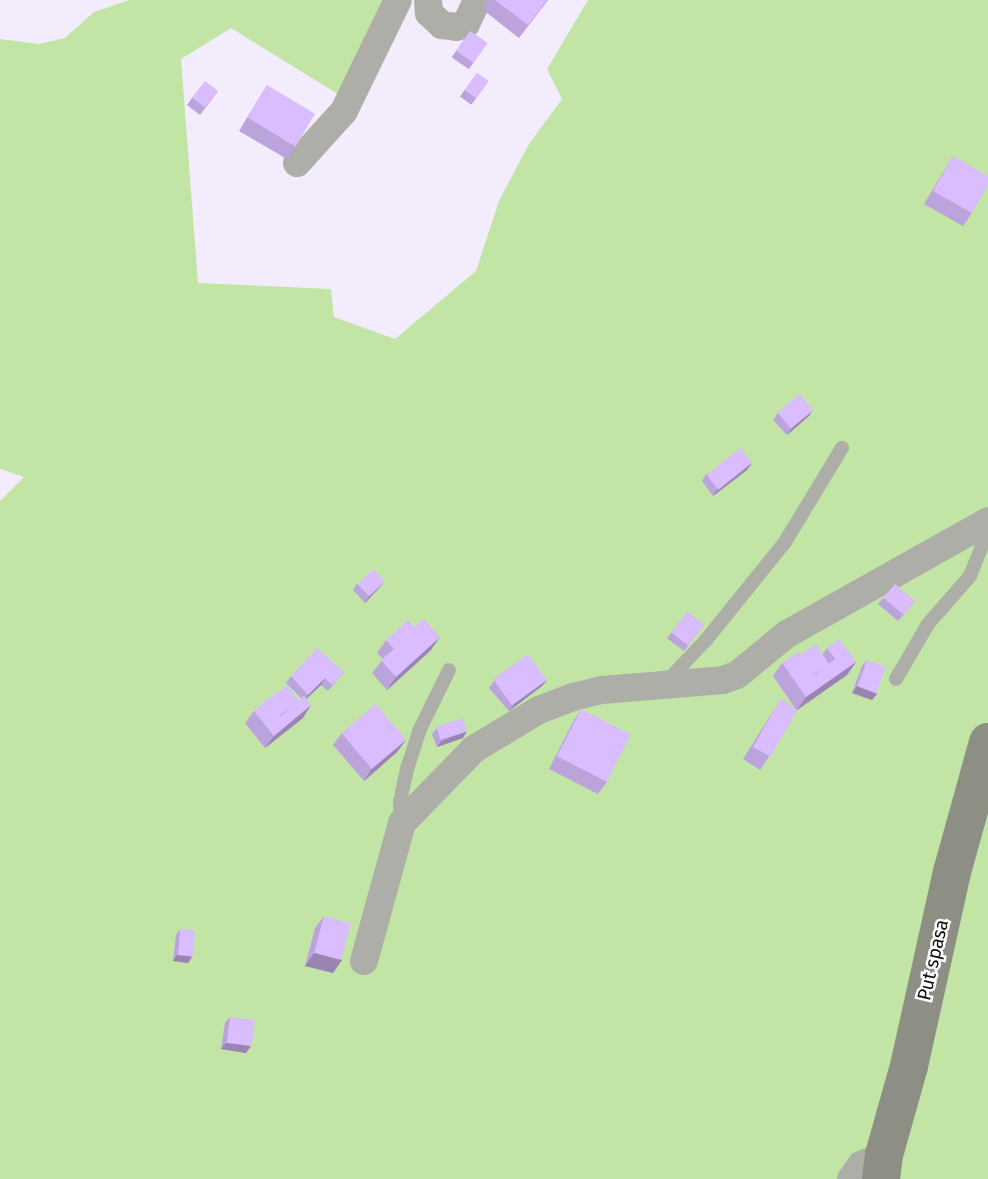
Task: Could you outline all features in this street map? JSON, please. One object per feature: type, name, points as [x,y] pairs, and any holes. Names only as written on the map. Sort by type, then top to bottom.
[{"type":"street","points":[[297,163],[344,111],[398,0]]},
{"type":"street","points":[[428,0],[429,13],[442,25],[456,27],[466,24],[477,0]]},
{"type":"street","points":[[364,961],[402,823],[474,750],[539,710],[601,690],[723,680],[737,675],[787,634],[988,521]]},
{"type":"street","name":"Put spasa","points":[[882,1167],[909,1066],[952,872],[988,743]]},
{"type":"street","points":[[851,1179],[861,1165],[882,1167]]},
{"type":"lane","points":[[663,686],[706,640],[785,542],[842,448]]},
{"type":"lane","points":[[896,679],[928,624],[970,576],[988,531]]},
{"type":"lane","points":[[402,823],[400,802],[407,769],[419,731],[449,670]]},
{"type":"green space","points":[[129,0],[403,0],[346,99],[231,28],[181,59],[198,283],[331,289],[334,317],[395,339],[476,271],[499,201],[529,144],[562,99],[547,69],[588,0],[988,0],[988,1179],[0,1179],[0,501],[24,477],[0,469],[0,39],[39,44],[65,38],[94,12]]},
{"type":"building","points":[[495,0],[547,0],[528,25]]},
{"type":"building","points":[[470,31],[487,43],[473,63],[456,51]]},
{"type":"building","points":[[477,73],[488,81],[476,98],[465,90]]},
{"type":"building","points":[[205,81],[218,91],[205,107],[192,98]]},
{"type":"building","points":[[267,85],[315,114],[295,146],[247,118]]},
{"type":"building","points":[[953,156],[988,176],[988,185],[972,213],[933,191]]},
{"type":"building","points":[[800,394],[813,410],[791,429],[777,412]]},
{"type":"building","points":[[740,448],[752,463],[719,490],[707,475]]},
{"type":"building","points":[[373,569],[385,581],[369,597],[357,585]]},
{"type":"building","points":[[895,584],[915,601],[903,615],[883,598]]},
{"type":"building","points":[[687,612],[704,625],[688,645],[671,633]]},
{"type":"building","points":[[424,619],[440,637],[396,677],[381,660],[394,649],[386,640],[408,620],[415,627]]},
{"type":"building","points":[[839,639],[856,662],[806,697],[782,663],[797,652],[814,675],[835,659],[827,648]]},
{"type":"building","points":[[816,644],[829,664],[812,675],[799,655]]},
{"type":"building","points":[[317,648],[344,672],[332,685],[325,678],[308,695],[291,676]]},
{"type":"building","points":[[528,654],[547,680],[512,705],[493,679]]},
{"type":"building","points":[[867,660],[886,667],[876,693],[857,686]]},
{"type":"building","points":[[287,685],[299,701],[280,715],[268,699]]},
{"type":"building","points":[[304,696],[311,705],[274,736],[254,711],[267,699],[281,716]]},
{"type":"building","points":[[781,699],[797,709],[793,717],[776,707],[772,713]]},
{"type":"building","points":[[376,704],[406,740],[372,769],[342,733]]},
{"type":"building","points":[[776,707],[793,717],[770,757],[753,747]]},
{"type":"building","points":[[581,709],[631,734],[607,782],[557,756]]},
{"type":"building","points":[[463,718],[467,731],[440,740],[436,726]]},
{"type":"building","points":[[324,916],[351,923],[341,960],[314,953]]},
{"type":"building","points":[[180,929],[195,930],[193,956],[178,955]]},
{"type":"building","points":[[230,1017],[255,1020],[252,1046],[227,1043]]}]
